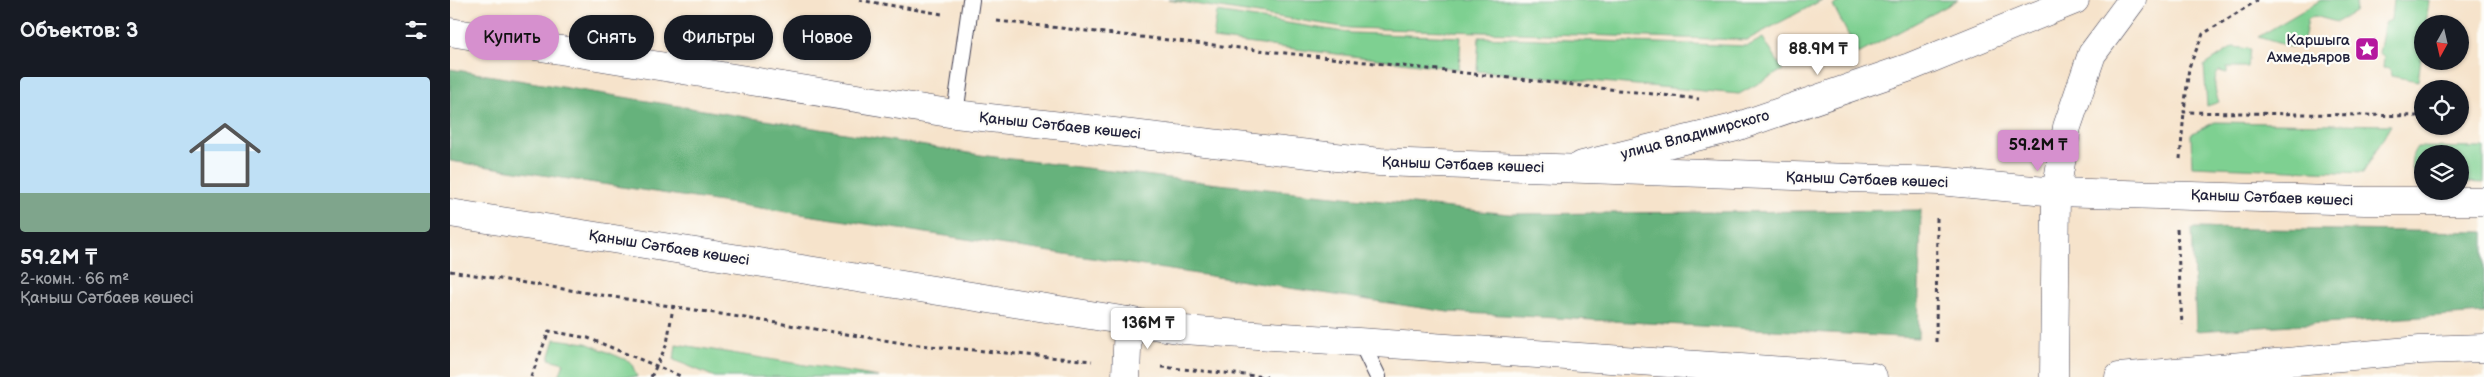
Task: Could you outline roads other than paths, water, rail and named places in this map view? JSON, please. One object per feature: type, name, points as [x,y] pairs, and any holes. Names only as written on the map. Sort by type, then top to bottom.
[{"type":"main road","name":"улица Владимирского","points":[[1566,169],[1733,128],[1910,67],[2075,0]]},
{"type":"main road","points":[[2054,377],[2056,192],[2067,127],[2092,54],[2132,0]]},
{"type":"main road","name":"Қаныш Сәтбаев көшесі","points":[[450,32],[955,114],[1380,162],[1939,182],[2056,192],[2365,201],[2484,202]]},
{"type":"main road","name":"Қаныш Сәтбаев көшесі","points":[[450,213],[1184,330],[1797,375],[1873,377]]},
{"type":"main road","points":[[1126,371],[1128,321]]},
{"type":"main road","points":[[2119,377],[2420,350],[2484,348]]},
{"type":"main road","points":[[2246,377],[2272,363]]},
{"type":"lane","points":[[955,114],[971,0]]},
{"type":"lane","points":[[1361,342],[1378,377]]},
{"type":"place","name":"Каршыга Ахмедьяров","points":[[2367,49]]}]
